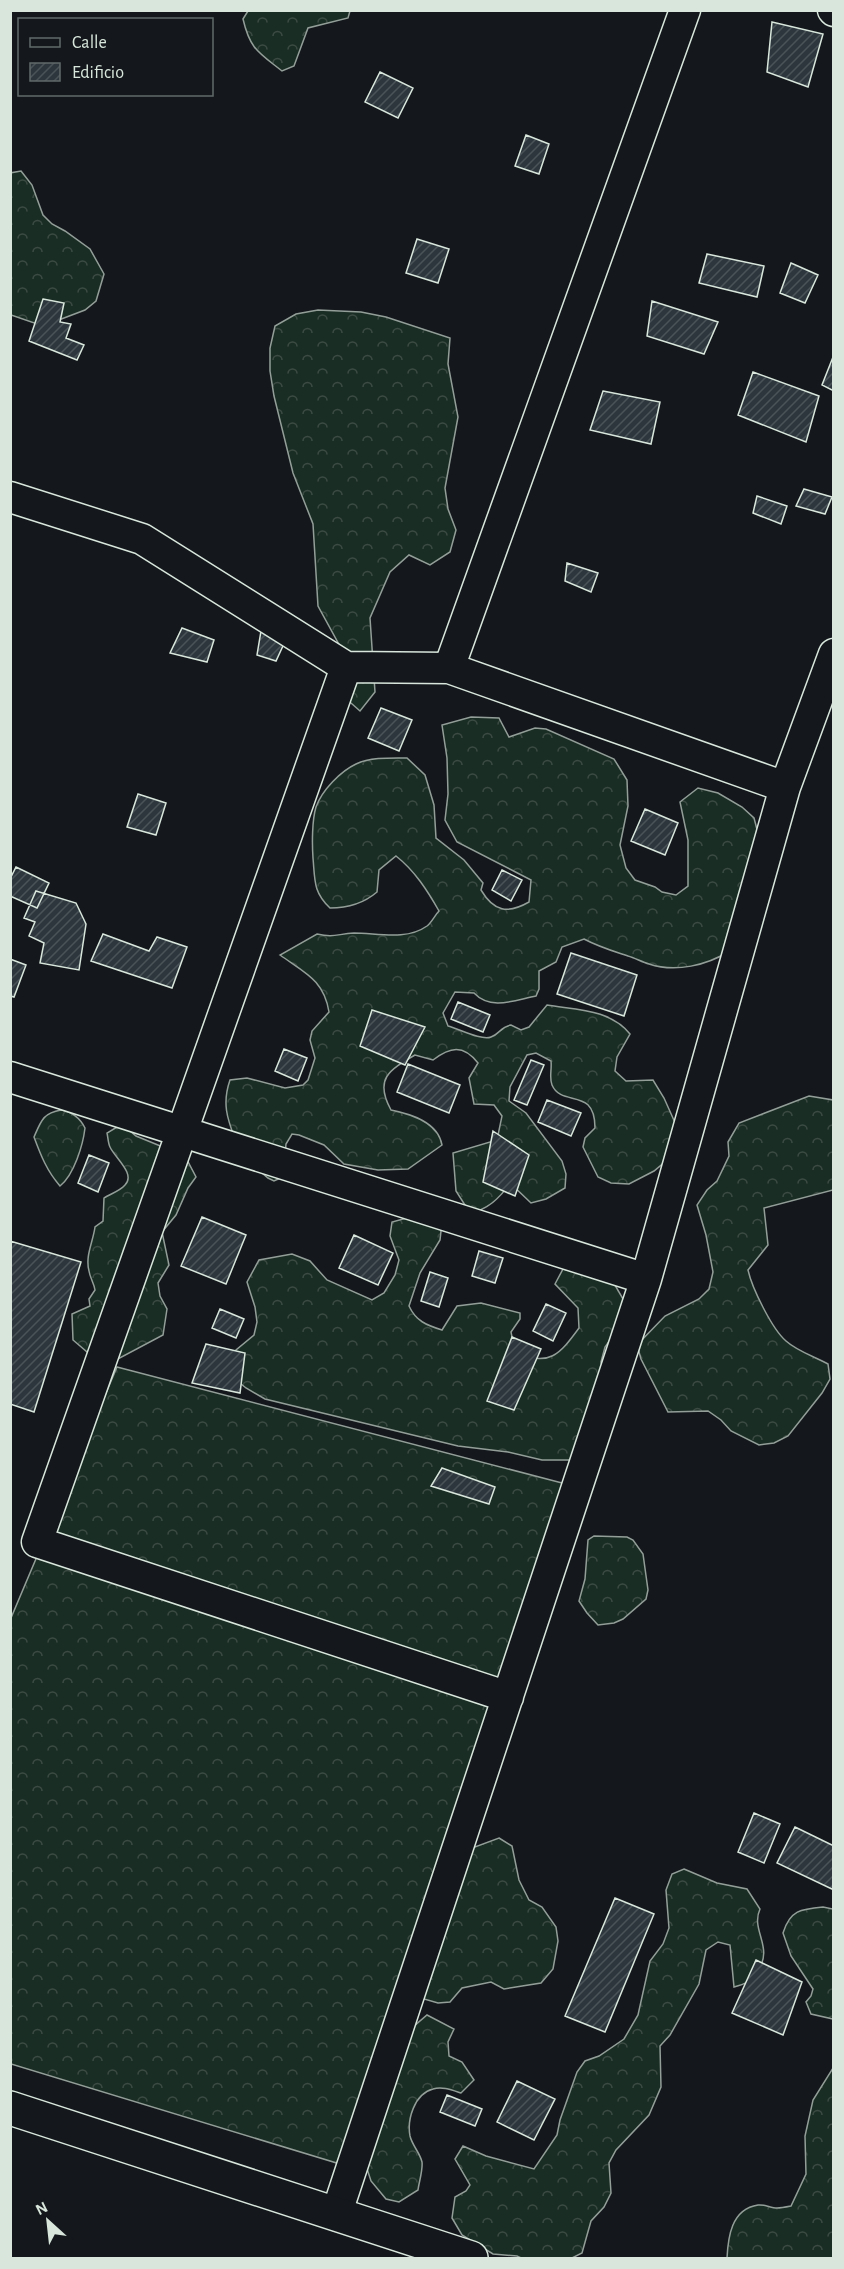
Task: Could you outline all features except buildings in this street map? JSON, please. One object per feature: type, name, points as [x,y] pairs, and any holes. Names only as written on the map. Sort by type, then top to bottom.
[{"type":"street","points":[[449,668],[685,10]]},
{"type":"street","points":[[10,497],[142,539],[346,667],[449,668],[785,787]]},
{"type":"street","points":[[336,2215],[646,1279],[785,787],[834,654]]},
{"type":"street","points":[[346,667],[37,1542],[508,1697]]},
{"type":"street","points":[[10,1077],[646,1279]]},
{"type":"street","points":[[10,2108],[471,2259]]},
{"type":"green space","points":[[248,11],[350,11],[348,18],[308,28],[294,66],[282,71],[252,44],[243,19]]},
{"type":"green space","points":[[21,171],[32,185],[43,215],[52,224],[90,249],[104,274],[96,301],[85,310],[43,326],[11,315],[10,173]]},
{"type":"green space","points":[[318,310],[361,312],[386,317],[450,338],[448,364],[458,417],[445,488],[448,509],[456,530],[450,552],[430,565],[409,555],[390,572],[370,618],[375,692],[360,711],[343,696],[342,650],[318,606],[313,524],[293,473],[270,371],[270,348],[275,326],[296,314]]},
{"type":"green space","points":[[471,717],[499,718],[509,737],[535,728],[546,729],[614,759],[627,780],[628,806],[620,845],[626,868],[635,880],[662,892],[676,895],[688,886],[688,840],[680,802],[698,788],[718,793],[742,807],[754,818],[760,841],[730,951],[701,964],[670,968],[646,963],[584,939],[562,947],[556,962],[539,971],[539,989],[536,996],[496,1003],[488,1002],[474,993],[455,992],[443,1013],[448,1026],[487,1038],[511,1025],[521,1030],[529,1027],[547,1005],[592,1012],[613,1020],[630,1034],[617,1057],[615,1071],[626,1081],[653,1080],[664,1098],[685,1145],[654,1171],[629,1184],[611,1183],[598,1177],[583,1147],[585,1138],[595,1128],[594,1115],[590,1107],[584,1102],[557,1092],[551,1082],[551,1061],[536,1053],[527,1055],[510,1087],[509,1101],[526,1113],[562,1161],[566,1174],[565,1188],[546,1199],[531,1203],[510,1183],[493,1202],[470,1213],[456,1191],[453,1153],[497,1140],[502,1116],[494,1105],[474,1104],[469,1078],[478,1063],[462,1050],[451,1050],[433,1060],[415,1055],[391,1071],[384,1083],[386,1099],[391,1110],[422,1120],[435,1130],[442,1145],[408,1169],[378,1170],[344,1164],[324,1145],[292,1134],[286,1144],[283,1177],[274,1181],[232,1147],[235,1139],[226,1103],[230,1080],[247,1078],[285,1088],[303,1085],[308,1080],[315,1058],[310,1040],[312,1031],[329,1012],[323,992],[312,978],[280,955],[317,934],[332,936],[354,933],[401,935],[419,931],[430,923],[439,911],[420,881],[396,856],[379,870],[377,892],[361,902],[330,908],[320,897],[315,879],[313,825],[319,801],[338,776],[350,767],[368,760],[407,758],[425,775],[434,805],[436,838],[464,860],[483,883],[481,890],[491,903],[496,907],[508,909],[529,902],[531,880],[457,842],[445,820],[448,794],[447,758],[442,725]]},
{"type":"green space","points":[[809,1096],[833,1100],[833,1190],[764,1208],[768,1245],[748,1270],[763,1308],[781,1335],[795,1348],[828,1364],[830,1379],[822,1393],[788,1436],[774,1443],[759,1445],[731,1431],[708,1411],[668,1412],[641,1359],[637,1345],[665,1316],[699,1299],[709,1289],[713,1272],[697,1205],[707,1190],[717,1181],[729,1156],[728,1142],[739,1123]]},
{"type":"green space","points":[[61,1110],[76,1116],[85,1128],[74,1167],[60,1186],[51,1175],[34,1137],[46,1116]]},
{"type":"green space","points":[[122,1124],[136,1136],[185,1156],[196,1177],[188,1188],[176,1215],[162,1232],[169,1265],[158,1283],[160,1296],[167,1309],[163,1335],[116,1360],[93,1357],[73,1340],[72,1314],[90,1306],[89,1299],[95,1290],[88,1260],[95,1227],[103,1221],[104,1198],[120,1189],[128,1181],[126,1171],[110,1147],[107,1133]]},
{"type":"green space","points":[[414,1216],[442,1222],[440,1240],[420,1273],[409,1306],[422,1322],[442,1330],[457,1306],[481,1303],[520,1313],[520,1319],[511,1332],[515,1352],[537,1359],[553,1356],[566,1345],[579,1328],[578,1308],[555,1284],[563,1269],[612,1280],[626,1304],[620,1326],[605,1347],[601,1362],[611,1403],[570,1460],[542,1460],[508,1452],[458,1446],[265,1399],[246,1388],[225,1371],[236,1350],[254,1335],[257,1322],[247,1282],[259,1260],[292,1254],[310,1261],[327,1280],[372,1300],[384,1293],[395,1275],[399,1260],[390,1236],[392,1222]]},
{"type":"green space","points":[[117,1367],[566,1484],[340,2164],[11,2064],[11,1618]]},
{"type":"green space","points":[[594,1536],[627,1537],[633,1540],[643,1554],[648,1590],[646,1599],[623,1619],[614,1623],[598,1625],[579,1601],[585,1579],[588,1540]]},
{"type":"green space","points":[[499,1838],[512,1846],[519,1880],[529,1900],[542,1907],[556,1927],[558,1941],[553,1969],[541,1983],[504,1989],[491,1982],[462,1988],[450,2002],[438,2003],[424,1999],[423,1985],[472,1848]]},
{"type":"green space","points":[[684,1869],[717,1883],[747,1889],[760,1909],[758,1925],[764,1955],[762,1963],[750,1980],[734,1987],[730,1945],[718,1942],[706,1950],[699,1984],[670,2035],[660,2046],[661,2087],[649,2115],[616,2150],[609,2163],[611,2193],[604,2207],[591,2221],[582,2253],[572,2258],[521,2258],[493,2254],[462,2235],[452,2218],[455,2197],[466,2191],[470,2185],[455,2159],[463,2146],[486,2156],[534,2169],[557,2135],[577,2072],[585,2061],[599,2056],[624,2039],[638,2015],[650,1961],[663,1944],[669,1928],[666,1890],[672,1874]]},
{"type":"green space","points":[[823,1907],[833,1909],[833,2019],[811,2014],[806,2002],[813,1989],[791,1956],[783,1933],[789,1920],[797,1912]]},
{"type":"green space","points":[[427,2015],[454,2029],[448,2042],[449,2056],[462,2062],[474,2080],[461,2093],[436,2088],[426,2092],[413,2108],[409,2130],[422,2162],[421,2172],[418,2190],[399,2202],[386,2199],[371,2181],[357,2138],[413,2027]]},
{"type":"green space","points":[[833,2068],[833,2258],[727,2258],[730,2233],[742,2212],[758,2205],[777,2208],[791,2206],[806,2174],[805,2136],[813,2100]]}]
